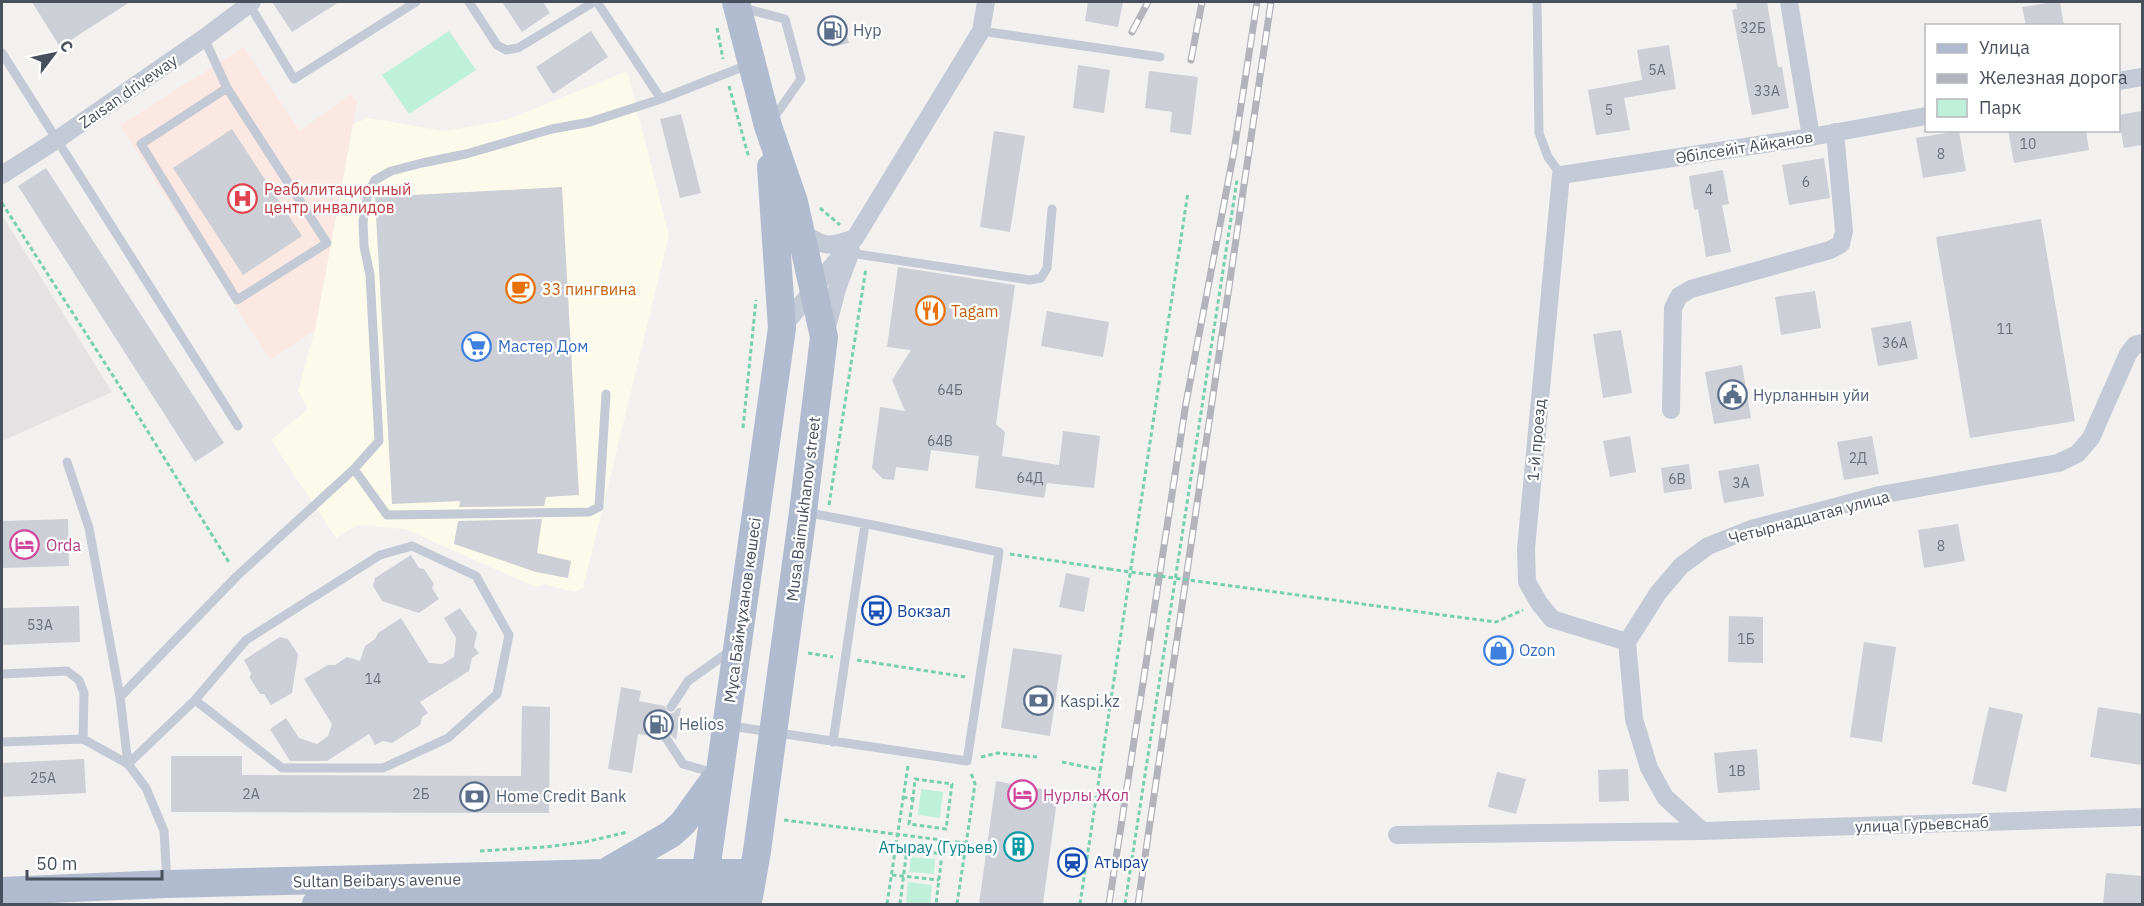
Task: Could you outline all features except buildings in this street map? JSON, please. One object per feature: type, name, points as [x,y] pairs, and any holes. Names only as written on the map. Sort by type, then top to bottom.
[{"type":"main road","name":"Musa Baimukhanov street","points":[[730,10],[739,68],[768,126],[794,202],[825,337],[815,515],[773,733],[751,885]]},
{"type":"main road","name":"Musa Baimukhanov street","points":[[768,126],[782,328]]},
{"type":"main road","name":"Мұса Баймұханов көшесі","points":[[705,882],[718,775],[782,328]]},
{"type":"main road","points":[[617,890],[651,848],[683,823],[718,775]]},
{"type":"main road","name":"Sultan Beibarys avenue","points":[[315,904],[617,890],[705,882],[751,885]]},
{"type":"main road","name":"Sultan Beibarys avenue","points":[[2,891],[167,884],[617,890]]},
{"type":"street","points":[[782,328],[852,246],[981,31],[986,2]]},
{"type":"street","points":[[1789,2],[1812,137]]},
{"type":"street","name":"Zaısan driveway","points":[[2,175],[58,139],[251,3]]},
{"type":"street","points":[[2120,81],[2142,77]]},
{"type":"street","name":"Әбілсейіт Айқанов","points":[[1561,175],[1812,137],[1925,116]]},
{"type":"street","points":[[1671,410],[1673,309],[1679,296],[1691,289],[1830,250],[1841,244],[1845,231],[1835,132]]},
{"type":"street","name":"1-й проезд","points":[[1561,175],[1526,549],[1527,582],[1539,603],[1552,619],[1628,642]]},
{"type":"street","points":[[800,231],[821,244],[852,246]]},
{"type":"street","points":[[825,337],[837,289],[852,246]]},
{"type":"street","name":"Четырнадцатая улица","points":[[1628,642],[1658,592],[1681,566],[1708,546],[1751,530],[1880,495],[2058,463],[2077,454],[2091,438],[2128,354],[2134,345],[2142,343]]},
{"type":"street","points":[[1628,642],[1634,720],[1649,768],[1665,797],[1702,831]]},
{"type":"street","name":"улица Гурьевснаб","points":[[1397,835],[1702,831],[2142,817]]},
{"type":"lane","points":[[251,3],[294,79],[416,2]]},
{"type":"lane","points":[[469,2],[497,45],[506,50],[518,48],[596,2],[661,99]]},
{"type":"lane","points":[[1537,2],[1539,133],[1548,157],[1561,175]]},
{"type":"lane","points":[[730,10],[785,19],[801,79],[768,126]]},
{"type":"lane","points":[[981,31],[1160,57]]},
{"type":"lane","points":[[204,38],[227,88],[327,243],[237,300],[141,144],[227,88]]},
{"type":"lane","points":[[2,52],[238,426]]},
{"type":"lane","points":[[120,697],[237,576],[354,469],[379,441],[370,275],[364,246],[363,222],[368,193],[375,180],[391,171],[465,154],[552,129],[590,122],[661,99],[739,68]]},
{"type":"lane","points":[[852,246],[868,256],[1030,280],[1041,278],[1047,268],[1052,209]]},
{"type":"lane","points":[[354,469],[387,515],[589,512],[599,507],[606,394]]},
{"type":"lane","points":[[67,462],[89,528],[120,697],[128,764]]},
{"type":"lane","points":[[725,725],[967,761],[999,552],[815,515]]},
{"type":"lane","points":[[833,742],[865,524]]},
{"type":"lane","points":[[128,764],[195,700],[246,640],[380,555],[412,546],[476,576],[509,635],[497,694],[448,738],[383,768],[282,768],[195,700]]},
{"type":"lane","points":[[671,707],[688,681],[737,646]]},
{"type":"lane","points":[[2,674],[67,670],[79,680],[84,693],[83,739]]},
{"type":"lane","points":[[666,738],[683,764],[718,775]]},
{"type":"lane","points":[[2,742],[83,739],[128,764],[146,788],[164,831],[167,884]]},
{"type":"path","points":[[730,10],[749,158]]},
{"type":"path","points":[[1125,904],[1237,180]]},
{"type":"path","points":[[1080,904],[1188,192]]},
{"type":"path","points":[[813,202],[852,246]]},
{"type":"path","points":[[2,203],[119,385],[237,576]]},
{"type":"path","points":[[815,515],[868,256]]},
{"type":"path","points":[[742,435],[756,294]]},
{"type":"path","points":[[999,552],[1496,622],[1539,603]]},
{"type":"path","points":[[808,653],[980,679]]},
{"type":"path","points":[[887,904],[910,753]]},
{"type":"path","points":[[957,904],[975,784],[967,761],[998,753],[1036,757]]},
{"type":"path","points":[[1062,762],[1101,770]]},
{"type":"path","points":[[915,779],[952,784],[946,829],[909,824],[913,799],[915,779]]},
{"type":"path","points":[[903,798],[913,799]]},
{"type":"path","points":[[784,820],[966,843]]},
{"type":"path","points":[[900,904],[907,849],[942,854],[936,904]]},
{"type":"path","points":[[892,875],[939,880]]},
{"type":"shaded area","points":[[244,47],[300,131],[350,94],[357,101],[315,330],[270,360],[120,125]]},
{"type":"shaded area","points":[[627,71],[669,236],[583,588],[574,592],[544,584],[536,587],[405,529],[358,525],[336,538],[271,440],[308,409],[298,391],[315,330],[353,124],[368,118],[444,131],[497,122]]},
{"type":"shaded area","points":[[2,215],[112,392],[2,441]]},
{"type":"green space","points":[[449,31],[476,70],[409,114],[382,75]]},
{"type":"green space","points":[[921,789],[943,792],[940,818],[918,815]]},
{"type":"green space","points":[[911,857],[935,859],[934,874],[909,872]]},
{"type":"green space","points":[[908,882],[932,885],[930,904],[906,904]]},
{"type":"railway","points":[[1132,32],[1148,2]]},
{"type":"railway","points":[[1191,60],[1202,2]]},
{"type":"railway","points":[[1109,904],[1186,403],[1234,151],[1257,2]]},
{"type":"railway","points":[[1138,904],[1271,2]]},
{"type":"place","name":"Нур","points":[[832,30]]},
{"type":"place","name":"Реабилитационный центр инвалидов","points":[[243,198]]},
{"type":"place","name":"33 пингвина","points":[[521,289]]},
{"type":"place","name":"Tagam","points":[[930,311]]},
{"type":"place","name":"Мастер Дом","points":[[477,346]]},
{"type":"place","name":"Нурланнын уйи","points":[[1732,395]]},
{"type":"place","name":"Orda","points":[[25,545]]},
{"type":"place","name":"Вокзал","points":[[876,611]]},
{"type":"place","name":"Ozon","points":[[1498,650]]},
{"type":"place","name":"Kaspi.kz","points":[[1039,701]]},
{"type":"place","name":"Helios","points":[[658,724]]},
{"type":"place","name":"Нурлы Жол","points":[[1022,795]]},
{"type":"place","name":"Home Credit Bank","points":[[475,796]]},
{"type":"place","name":"Атырау (Гурьев)","points":[[1019,847]]},
{"type":"place","name":"Атырау","points":[[1073,862]]}]
